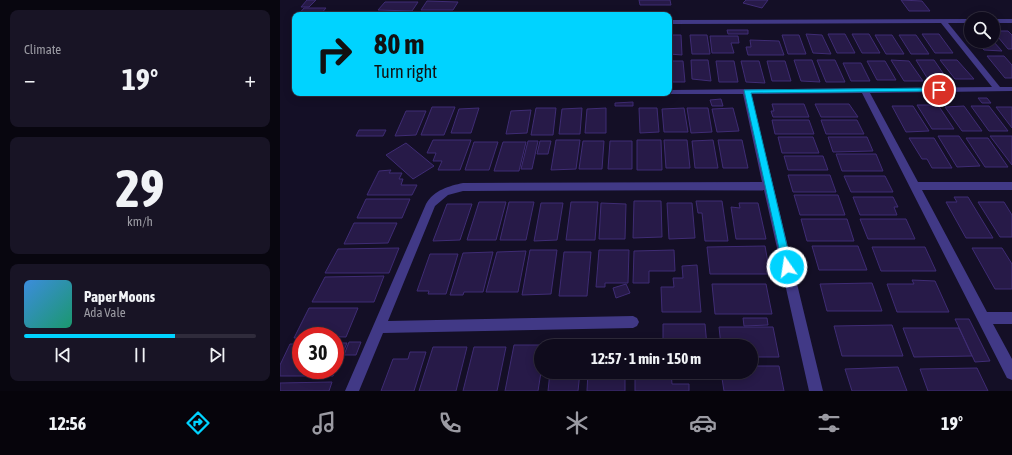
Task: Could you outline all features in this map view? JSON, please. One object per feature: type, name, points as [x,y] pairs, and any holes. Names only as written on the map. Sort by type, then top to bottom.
[{"type":"street","points":[[943,21],[998,89]]},
{"type":"street","points":[[672,22],[964,21]]},
{"type":"street","points":[[1000,21],[1012,21]]},
{"type":"street","points":[[672,92],[1012,89]]},
{"type":"street","points":[[865,90],[1012,373]]},
{"type":"street","points":[[746,91],[816,391]]},
{"type":"street","points":[[352,391],[431,204],[438,195],[449,190],[463,187],[767,186]]},
{"type":"street","points":[[915,186],[1012,186]]},
{"type":"street","points":[[983,318],[1012,318]]},
{"type":"street","points":[[378,327],[634,322]]},
{"type":"building","points":[[307,0],[316,0],[309,7],[301,7]]},
{"type":"building","points":[[639,0],[670,0],[671,5],[640,5]]},
{"type":"building","points":[[746,0],[768,0],[762,8],[743,3]]},
{"type":"building","points":[[901,0],[922,1],[930,11],[909,11]]},
{"type":"building","points":[[427,1],[458,2],[453,10],[421,10]]},
{"type":"building","points":[[385,2],[418,2],[412,11],[378,10]]},
{"type":"building","points":[[304,8],[326,8],[323,12],[301,12]]},
{"type":"building","points":[[727,30],[748,30],[748,34],[728,34]]},
{"type":"building","points":[[1000,31],[1008,31],[1012,35],[1012,49],[1008,49],[1000,39]]},
{"type":"building","points":[[806,34],[822,35],[831,54],[813,53]]},
{"type":"building","points":[[828,34],[845,34],[855,53],[837,53]]},
{"type":"building","points":[[852,34],[869,34],[880,53],[862,53]]},
{"type":"building","points":[[922,34],[939,34],[953,53],[935,53]]},
{"type":"building","points":[[672,35],[681,35],[682,55],[672,54]]},
{"type":"building","points":[[690,35],[707,35],[710,54],[692,54]]},
{"type":"building","points":[[782,35],[799,35],[806,54],[788,54]]},
{"type":"building","points":[[875,35],[892,35],[904,54],[886,54]]},
{"type":"building","points":[[899,35],[916,35],[929,54],[911,54]]},
{"type":"building","points":[[710,36],[738,36],[739,43],[731,43],[734,53],[712,53]]},
{"type":"building","points":[[750,40],[779,41],[784,55],[748,55],[746,47],[751,47]]},
{"type":"building","points":[[982,48],[999,48],[1002,51],[984,50]]},
{"type":"building","points":[[987,56],[1004,56],[1012,65],[1012,78],[1005,78]]},
{"type":"building","points":[[691,60],[708,60],[711,81],[692,79]]},
{"type":"building","points":[[794,60],[812,60],[820,82],[801,81]]},
{"type":"building","points":[[817,60],[835,60],[845,82],[826,82]]},
{"type":"building","points":[[891,60],[909,61],[923,81],[904,81]]},
{"type":"building","points":[[916,60],[934,60],[947,79],[929,81]]},
{"type":"building","points":[[940,60],[957,60],[974,79],[955,79]]},
{"type":"building","points":[[672,61],[683,61],[685,82],[672,82]]},
{"type":"building","points":[[716,61],[734,61],[738,82],[719,82]]},
{"type":"building","points":[[741,61],[759,61],[765,83],[746,82]]},
{"type":"building","points":[[767,61],[785,61],[791,81],[772,81]]},
{"type":"building","points":[[867,61],[885,61],[896,80],[877,80]]},
{"type":"building","points":[[843,63],[861,63],[870,81],[851,81]]},
{"type":"building","points":[[978,98],[987,98],[991,103],[982,103]]},
{"type":"building","points":[[721,99],[723,106],[712,106],[710,100]]},
{"type":"building","points":[[633,102],[633,106],[615,106],[615,103]]},
{"type":"building","points":[[772,104],[804,104],[809,117],[773,117],[771,111],[774,111]]},
{"type":"building","points":[[815,104],[849,104],[858,117],[821,117]]},
{"type":"building","points":[[917,105],[938,105],[954,129],[932,129]]},
{"type":"building","points":[[892,106],[913,106],[929,131],[906,132]]},
{"type":"building","points":[[964,106],[982,131],[962,131],[945,107]]},
{"type":"building","points":[[971,106],[989,106],[1008,131],[989,131]]},
{"type":"building","points":[[432,107],[455,107],[444,135],[421,135]]},
{"type":"building","points":[[996,107],[1012,107],[1012,128]]},
{"type":"building","points":[[479,108],[471,133],[451,133],[459,109]]},
{"type":"building","points":[[536,108],[556,108],[553,135],[531,135]]},
{"type":"building","points":[[582,108],[580,134],[559,134],[562,109]]},
{"type":"building","points":[[606,108],[606,133],[585,133],[587,109]]},
{"type":"building","points":[[639,108],[657,108],[659,132],[640,133]]},
{"type":"building","points":[[684,108],[688,132],[664,132],[662,109]]},
{"type":"building","points":[[687,108],[708,108],[712,132],[691,133]]},
{"type":"building","points":[[733,108],[739,131],[717,132],[712,109]]},
{"type":"building","points":[[531,110],[527,133],[506,134],[511,111]]},
{"type":"building","points":[[406,111],[426,111],[416,135],[395,136]]},
{"type":"building","points":[[772,120],[809,120],[814,134],[775,134]]},
{"type":"building","points":[[821,120],[857,120],[864,134],[826,134]]},
{"type":"building","points":[[359,130],[386,130],[383,136],[356,136]]},
{"type":"building","points":[[938,136],[959,136],[980,166],[957,167]]},
{"type":"building","points":[[990,136],[1012,136],[1012,165]]},
{"type":"building","points":[[778,137],[813,137],[819,153],[782,153]]},
{"type":"building","points":[[828,137],[867,137],[873,151],[833,152]]},
{"type":"building","points":[[909,138],[934,138],[952,168],[932,168],[927,159],[922,159]]},
{"type":"building","points":[[966,138],[988,138],[1008,167],[985,167]]},
{"type":"building","points":[[433,140],[471,140],[460,170],[438,170],[442,161],[433,161],[436,153],[427,153]]},
{"type":"building","points":[[556,140],[580,140],[576,169],[551,170]]},
{"type":"building","points":[[637,140],[661,140],[662,170],[637,170]]},
{"type":"building","points":[[664,140],[687,140],[690,168],[666,168]]},
{"type":"building","points":[[713,140],[718,168],[695,168],[692,141]]},
{"type":"building","points":[[718,140],[742,140],[748,168],[723,168]]},
{"type":"building","points":[[528,141],[538,141],[532,169],[521,169]]},
{"type":"building","points":[[540,141],[551,141],[548,154],[537,154]]},
{"type":"building","points":[[583,141],[604,141],[602,169],[579,169]]},
{"type":"building","points":[[610,141],[632,141],[632,169],[608,169]]},
{"type":"building","points":[[474,142],[498,142],[489,170],[465,170]]},
{"type":"building","points":[[503,142],[526,142],[519,171],[494,171]]},
{"type":"building","points":[[406,143],[434,166],[413,179],[386,155]]},
{"type":"building","points":[[836,154],[876,154],[883,171],[842,171]]},
{"type":"building","points":[[784,156],[823,156],[828,170],[788,170]]},
{"type":"building","points":[[391,170],[389,173],[402,173],[399,179],[403,179],[401,185],[417,185],[412,195],[367,195],[379,171]]},
{"type":"building","points":[[788,175],[830,175],[836,192],[793,192]]},
{"type":"building","points":[[844,176],[885,176],[893,192],[851,192]]},
{"type":"building","points":[[794,195],[838,195],[845,215],[800,215]]},
{"type":"building","points":[[853,197],[893,197],[898,207],[894,207],[897,215],[860,215]]},
{"type":"building","points":[[954,197],[968,197],[993,238],[966,238],[946,202],[957,202]]},
{"type":"building","points":[[366,199],[410,199],[402,218],[357,218]]},
{"type":"building","points":[[634,201],[661,201],[662,237],[633,238]]},
{"type":"building","points":[[696,201],[722,201],[728,241],[705,241],[702,213],[698,213]]},
{"type":"building","points":[[479,202],[506,202],[496,240],[467,240]]},
{"type":"building","points":[[509,202],[534,202],[526,240],[500,240]]},
{"type":"building","points":[[571,202],[598,202],[595,240],[566,240]]},
{"type":"building","points":[[978,202],[1004,202],[1012,215],[1012,237],[1000,237]]},
{"type":"building","points":[[541,203],[563,203],[557,240],[534,241]]},
{"type":"building","points":[[601,203],[626,204],[625,239],[599,239]]},
{"type":"building","points":[[667,203],[692,203],[695,238],[669,239]]},
{"type":"building","points":[[739,203],[758,203],[766,239],[736,239],[731,207],[740,208]]},
{"type":"building","points":[[447,204],[472,204],[460,240],[433,241]]},
{"type":"building","points":[[801,219],[847,219],[854,241],[807,241]]},
{"type":"building","points":[[860,219],[906,219],[915,239],[868,239]]},
{"type":"building","points":[[354,223],[397,223],[388,243],[344,244]]},
{"type":"building","points":[[765,246],[770,274],[710,274],[707,247]]},
{"type":"building","points":[[812,246],[858,246],[867,270],[819,270]]},
{"type":"building","points":[[872,247],[925,247],[936,271],[881,271]]},
{"type":"building","points":[[399,248],[389,273],[325,273],[338,249]]},
{"type":"building","points":[[972,248],[1002,248],[1012,264],[1012,289],[995,289]]},
{"type":"building","points":[[530,250],[557,250],[551,294],[522,295]]},
{"type":"building","points":[[599,250],[629,250],[628,283],[605,283],[605,287],[596,287]]},
{"type":"building","points":[[674,250],[675,271],[649,271],[649,283],[633,283],[634,251]]},
{"type":"building","points":[[526,251],[518,292],[486,292],[497,252]]},
{"type":"building","points":[[493,252],[483,292],[464,292],[463,295],[450,295],[463,253]]},
{"type":"building","points":[[564,252],[591,252],[587,296],[559,296]]},
{"type":"building","points":[[430,254],[458,254],[446,294],[428,294],[429,291],[417,291]]},
{"type":"building","points":[[697,265],[701,312],[662,312],[661,287],[674,287],[673,278],[683,278],[682,266]]},
{"type":"building","points":[[384,276],[374,302],[312,302],[325,277]]},
{"type":"building","points":[[912,280],[935,281],[949,312],[897,312],[887,284],[914,284]]},
{"type":"building","points":[[872,283],[882,311],[827,311],[820,284]]},
{"type":"building","points":[[626,284],[630,293],[616,298],[613,288]]},
{"type":"building","points":[[712,284],[766,284],[772,314],[715,314]]},
{"type":"building","points":[[309,308],[358,308],[346,337],[344,337],[344,327],[300,327]]},
{"type":"building","points":[[743,318],[767,318],[768,325],[744,326]]},
{"type":"building","points":[[955,319],[969,319],[990,361],[975,362]]},
{"type":"building","points":[[663,324],[705,324],[706,339],[663,339]]},
{"type":"building","points":[[892,325],[903,356],[842,356],[834,326]]},
{"type":"building","points":[[719,327],[773,327],[779,357],[758,357],[758,339],[720,339]]},
{"type":"building","points":[[903,328],[959,328],[972,356],[914,357]]},
{"type":"building","points":[[349,342],[361,342],[356,355],[344,355]]},
{"type":"building","points":[[344,343],[347,343],[344,350]]},
{"type":"building","points":[[290,344],[292,344],[292,376],[280,376],[280,365]]},
{"type":"building","points":[[514,345],[534,345],[534,379],[540,379],[538,391],[505,391]]},
{"type":"building","points":[[433,347],[467,347],[456,391],[419,391]]},
{"type":"building","points":[[474,347],[506,347],[497,391],[463,391]]},
{"type":"building","points":[[410,352],[426,352],[414,391],[381,391],[393,359],[408,359]]},
{"type":"building","points":[[758,366],[779,366],[784,391],[724,391],[722,379],[758,379]]},
{"type":"building","points":[[898,367],[907,391],[852,391],[845,369]]},
{"type":"building","points":[[977,368],[988,391],[928,391],[920,369]]},
{"type":"building","points":[[549,379],[579,379],[578,391],[548,391]]},
{"type":"building","points":[[588,379],[625,379],[625,391],[587,391]]},
{"type":"building","points":[[635,379],[672,379],[672,384],[689,384],[689,391],[635,391]]},
{"type":"building","points":[[332,382],[329,391],[280,391],[280,383]]},
{"type":"route","points":[[787,267],[746,91],[939,90]]}]
